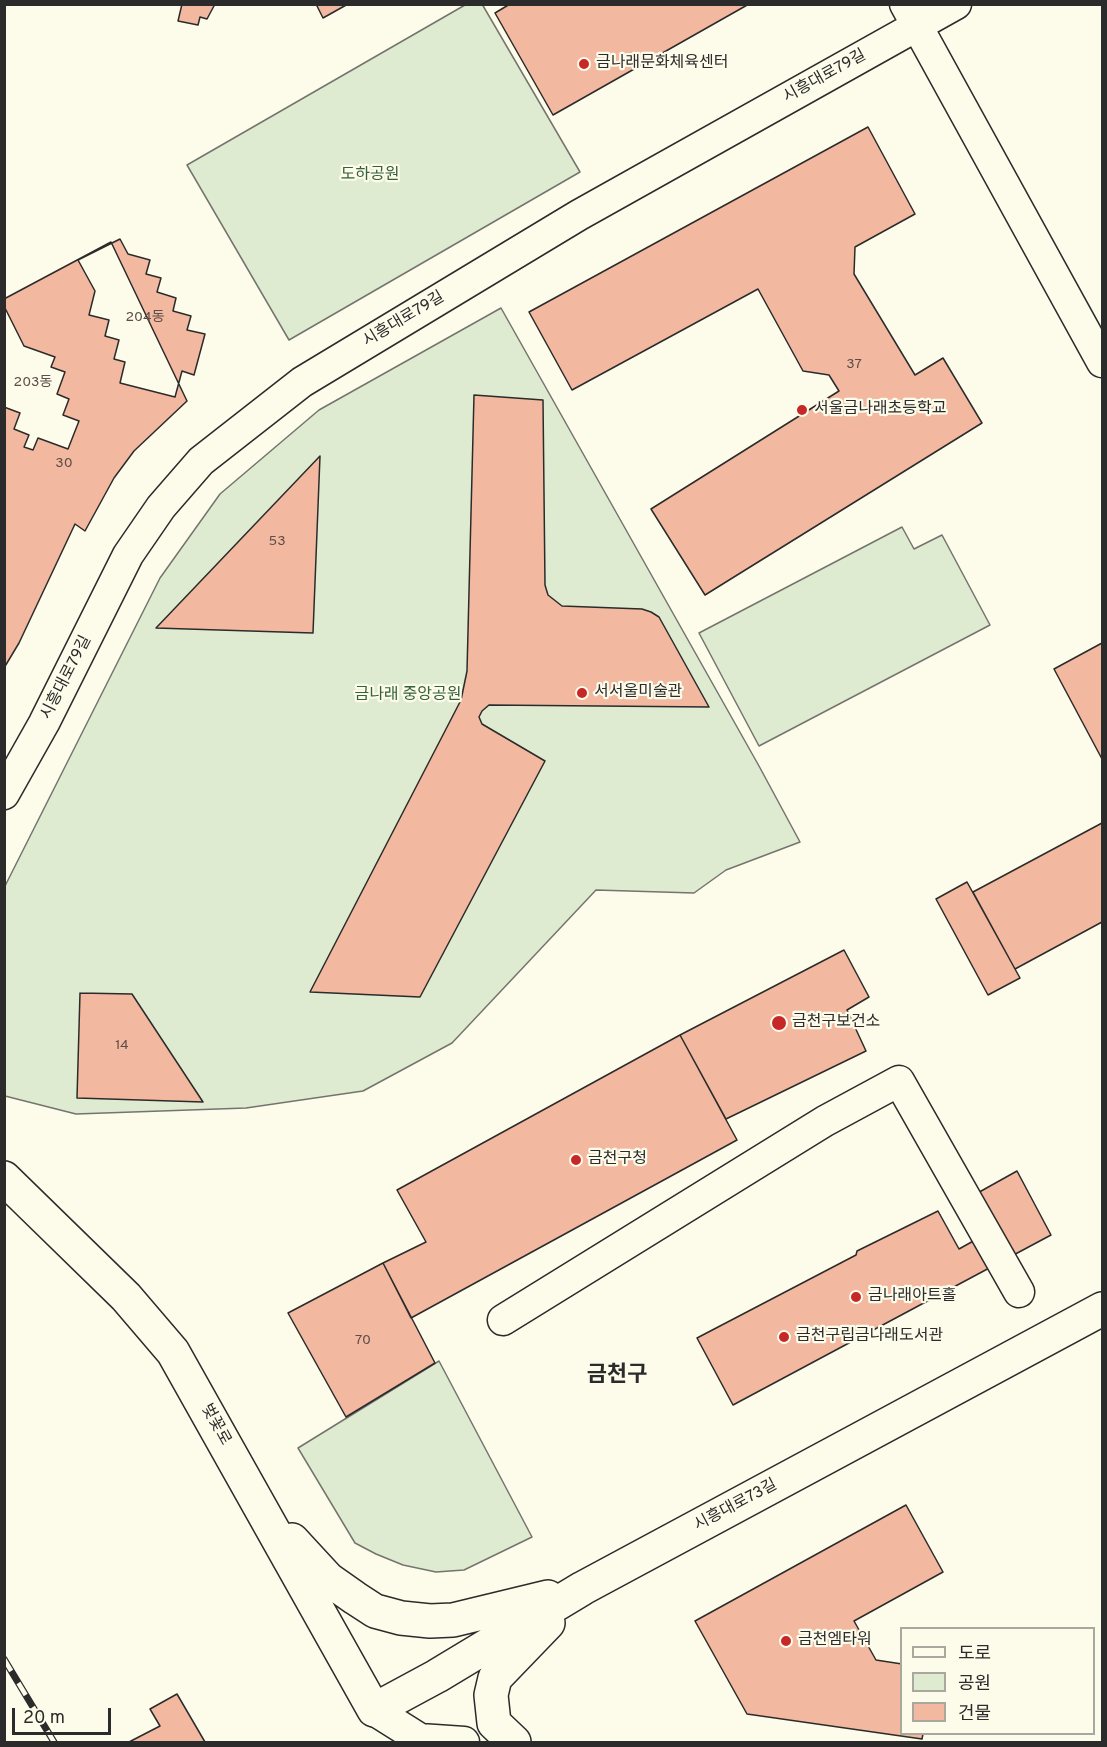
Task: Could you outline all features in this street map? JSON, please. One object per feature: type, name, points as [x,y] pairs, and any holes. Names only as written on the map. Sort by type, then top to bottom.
[{"type":"street","name":"시흥대로79길","points":[[4,794],[44,723],[129,555],[161,507],[201,461],[312,376],[911,15],[956,4]]},
{"type":"street","points":[[911,15],[1102,362]]},
{"type":"street","points":[[502,1320],[825,1120],[899,1081],[1019,1292]]},
{"type":"street","name":"벚꽃로","points":[[4,1178],[126,1297],[173,1352],[374,1710]]},
{"type":"street","name":"시흥대로73길","points":[[374,1710],[437,1676],[584,1588],[1102,1309]]},
{"type":"street","points":[[258,1503],[328,1579],[375,1611],[401,1618],[430,1621],[453,1620],[584,1588]]},
{"type":"street","points":[[514,1743],[494,1723],[491,1695],[495,1678],[584,1588]]},
{"type":"street","points":[[374,1710],[420,1739],[464,1743]]},
{"type":"green space","name":"도하공원","points":[[482,4],[580,172],[289,340],[187,165],[465,5]]},
{"type":"green space","name":"금나래 중앙공원","points":[[501,308],[800,842],[726,870],[694,893],[596,890],[452,1043],[363,1091],[246,1108],[76,1114],[5,1096],[5,886],[160,578],[220,494],[319,410]]},
{"type":"green space","points":[[902,527],[914,549],[942,535],[990,625],[759,746],[699,633]]},
{"type":"green space","points":[[439,1361],[532,1537],[464,1570],[436,1572],[403,1565],[355,1543],[298,1448]]},
{"type":"building","points":[[182,4],[215,4],[207,19],[200,17],[198,25],[178,21]]},
{"type":"building","points":[[316,4],[348,4],[323,18]]},
{"type":"building","name":"금나래문화체육센터","points":[[510,4],[749,4],[553,115],[495,13]]},
{"type":"building","points":[[868,127],[915,214],[855,247],[854,274],[915,375],[943,358],[982,423],[705,595],[651,509],[839,391],[829,375],[803,371],[758,289],[572,390],[529,312]]},
{"type":"building","points":[[120,239],[128,254],[150,260],[146,274],[161,278],[157,292],[176,298],[173,311],[191,316],[187,330],[205,334],[194,375],[182,371],[175,397],[120,383],[125,362],[114,359],[119,340],[105,336],[109,320],[89,315],[95,291],[78,260]]},
{"type":"building","points":[[111,242],[187,401],[134,451],[114,478],[85,531],[75,524],[19,643],[4,668],[4,299]]},
{"type":"building","points":[[4,306],[24,346],[55,357],[51,367],[65,372],[57,394],[69,399],[63,415],[79,421],[68,449],[38,438],[33,450],[24,447],[29,435],[14,429],[20,413],[4,407]]},
{"type":"building","name":"서서울미술관","points":[[474,395],[543,400],[545,585],[548,595],[562,606],[642,609],[659,617],[709,707],[489,705],[479,717],[482,724],[545,761],[420,997],[310,992],[461,700],[467,671]]},
{"type":"building","points":[[320,456],[313,633],[156,628]]},
{"type":"building","points":[[1102,643],[1102,759],[1054,669]]},
{"type":"building","points":[[1102,823],[1102,922],[1015,969],[973,892]]},
{"type":"building","points":[[967,882],[1020,978],[988,995],[936,899]]},
{"type":"building","name":"금천구보건소","points":[[844,950],[869,997],[847,1010],[866,1051],[726,1119],[680,1035]]},
{"type":"building","points":[[80,993],[132,994],[203,1102],[77,1098]]},
{"type":"building","name":"금천구청","points":[[680,1035],[737,1140],[411,1318],[383,1263],[426,1242],[397,1190]]},
{"type":"building","name":"금나래아트홀","points":[[1017,1171],[1051,1235],[733,1405],[697,1338],[856,1255],[857,1251],[938,1211],[959,1249],[993,1230],[974,1195]]},
{"type":"building","points":[[383,1263],[435,1363],[346,1417],[288,1313]]},
{"type":"building","name":"금천엠타워","points":[[906,1505],[943,1572],[854,1621],[876,1660],[900,1664],[900,1735],[923,1735],[922,1739],[747,1714],[695,1621]]},
{"type":"building","points":[[177,1694],[205,1742],[129,1742],[160,1726],[150,1709]]},
{"type":"railway","points":[[4,1659],[54,1742]]},
{"type":"place","name":"금나래문화체육센터","points":[[584,64]]},
{"type":"place","name":"서울금나래초등학교","points":[[802,410]]},
{"type":"place","name":"서서울미술관","points":[[582,693]]},
{"type":"place","name":"금천구보건소","points":[[779,1023]]},
{"type":"place","name":"금천구청","points":[[576,1160]]},
{"type":"place","name":"금나래아트홀","points":[[856,1297]]},
{"type":"place","name":"금천구립금나래도서관","points":[[784,1337]]},
{"type":"place","name":"금천엠타워","points":[[786,1641]]},
{"type":"district","name":"금천구","points":[[617,1377]]}]
